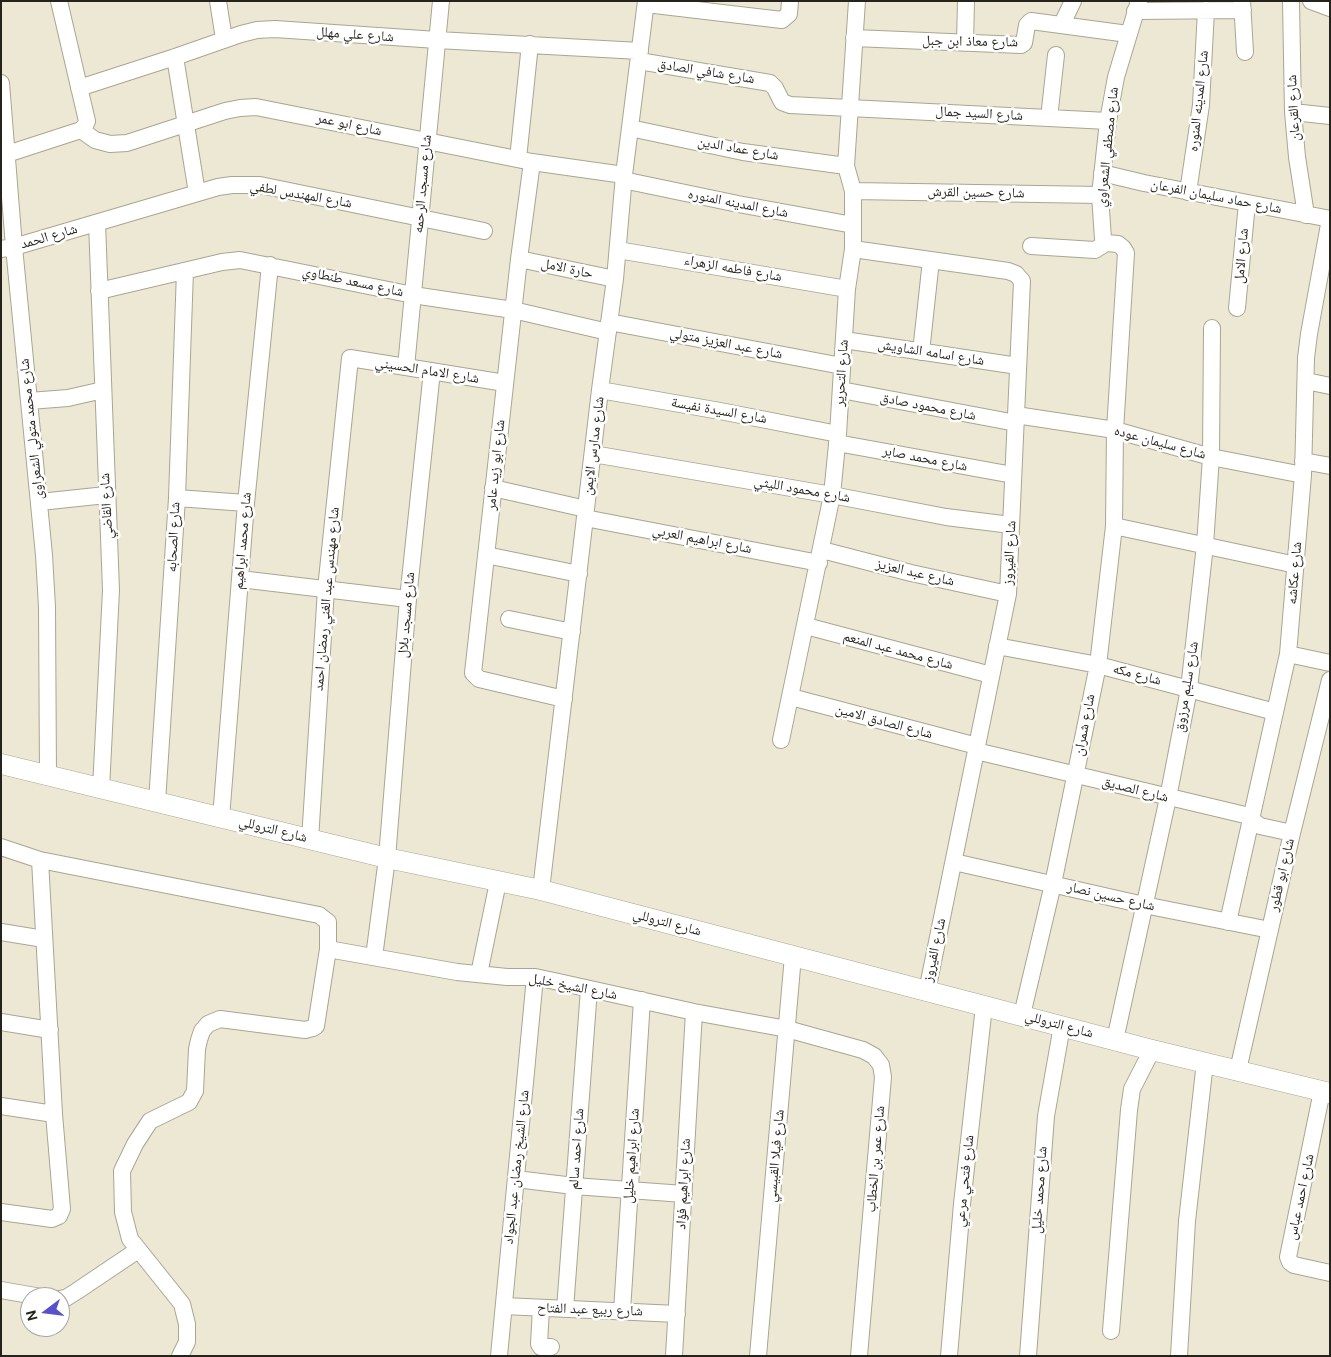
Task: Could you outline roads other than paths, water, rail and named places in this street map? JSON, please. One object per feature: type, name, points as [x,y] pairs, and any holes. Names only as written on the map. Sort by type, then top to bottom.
[{"type":"street","points":[[218,1],[224,39]]},
{"type":"street","name":"شارع مسجد الرحمه","points":[[406,367],[441,1]]},
{"type":"street","points":[[646,2],[782,20],[789,14],[790,1]]},
{"type":"street","name":"شارع التحرير","points":[[781,740],[821,556],[832,495],[838,438],[847,289],[853,249],[853,192],[846,166],[857,1]]},
{"type":"street","points":[[965,43],[966,1]]},
{"type":"street","points":[[1062,24],[1073,1]]},
{"type":"street","name":"شارع القرعان","points":[[1291,1],[1292,112],[1306,215]]},
{"type":"street","points":[[1311,1],[1330,8]]},
{"type":"street","points":[[7,154],[81,130],[87,121],[61,2]]},
{"type":"street","name":"شارع مدارس الايمن","points":[[541,890],[600,390],[615,279],[624,178],[646,2]]},
{"type":"street","points":[[1137,6],[1206,10],[1243,6],[1245,52]]},
{"type":"street","name":"شارع مصطفي الشعراوي","points":[[1106,243],[1102,234],[1100,195],[1108,121],[1116,77],[1137,6]]},
{"type":"street","name":"شارع المدينه المنوره","points":[[1188,192],[1201,105],[1206,10]]},
{"type":"street","name":"شارع معاذ ابن جبل","points":[[854,38],[1021,45],[1024,43],[1027,25],[1031,21],[1128,34]]},
{"type":"street","name":"شارع علي مهلل","points":[[79,88],[224,39],[258,30],[274,29],[530,44],[640,56]]},
{"type":"street","name":"شارع ابو زيد عامر","points":[[530,44],[519,259],[473,673],[479,679],[564,699]]},
{"type":"street","points":[[1049,118],[1056,55]]},
{"type":"street","name":"شارع شافي الصادق","points":[[640,56],[770,83],[775,88],[779,98],[786,104],[850,108]]},
{"type":"street","points":[[175,57],[197,193]]},
{"type":"street","name":"شارع محمد متولي الشعراوى","points":[[1,83],[7,154],[8,248],[29,401],[40,502],[47,607],[48,776]]},
{"type":"street","name":"شارع ابو عمر","points":[[81,130],[95,140],[110,144],[127,143],[225,111],[256,107],[427,142],[624,178]]},
{"type":"street","name":"شارع السيد جمال","points":[[850,108],[1108,121]]},
{"type":"street","points":[[1292,112],[1330,116]]},
{"type":"street","name":"شارع عماد الدين","points":[[630,128],[743,152],[846,166]]},
{"type":"street","name":"شارع حماد سليمان الفرعان","points":[[1102,173],[1188,192],[1330,219]]},
{"type":"street","name":"شارع المدينه المنوره","points":[[624,178],[738,204],[853,225]]},
{"type":"street","name":"شارع المهندس لطفي","points":[[97,223],[232,184],[260,185],[484,231]]},
{"type":"street","name":"شارع حسين القرش","points":[[853,192],[1100,195]]},
{"type":"street","name":"شارع الامل","points":[[1237,308],[1247,203]]},
{"type":"street","name":"شارع عكاشه","points":[[1228,922],[1288,654],[1303,468],[1306,358],[1330,219]]},
{"type":"street","name":"شارع الحمد","points":[[8,248],[97,223]]},
{"type":"street","name":"شارع القاضي","points":[[97,223],[111,590],[102,789]]},
{"type":"street","points":[[1031,246],[1096,250],[1106,243],[1118,244],[1126,253],[1115,430]]},
{"type":"street","name":"شارع الفيروز","points":[[853,249],[1008,271],[1016,274],[1022,281],[1008,594],[927,991]]},
{"type":"street","name":"شارع فاطمه الزهراء","points":[[618,250],[847,289]]},
{"type":"street","name":"حارة الامل","points":[[519,259],[615,279]]},
{"type":"street","name":"شارع مسعد طنطاوي","points":[[99,291],[231,260],[240,260],[413,295],[609,327]]},
{"type":"street","points":[[921,352],[931,260]]},
{"type":"street","name":"شارع محمد ابراهيم","points":[[221,818],[246,503],[270,265]]},
{"type":"street","name":"شارع الصحابه","points":[[157,802],[177,498],[185,271]]},
{"type":"street","name":"شارع عبد العزيز متولي","points":[[609,327],[842,366]]},
{"type":"street","name":"شارع سليم مرزوق","points":[[1115,1040],[1168,798],[1189,689],[1205,545],[1210,457],[1212,328]]},
{"type":"street","name":"شارع اسامه الشاويش","points":[[844,340],[1018,366]]},
{"type":"street","name":"شارع الامام الحسيني","points":[[350,358],[505,383]]},
{"type":"street","name":"شارع مهندس عبد الغني رمضان احمد","points":[[310,840],[326,589],[350,358]]},
{"type":"street","name":"شارع مسجد بلال","points":[[374,957],[387,858],[408,598],[432,371]]},
{"type":"street","points":[[1306,381],[1330,386]]},
{"type":"street","points":[[29,401],[68,398],[103,390]]},
{"type":"street","name":"شارع السيدة نفيسة","points":[[600,390],[720,411],[838,438]]},
{"type":"street","name":"شارع محمود صادق","points":[[841,390],[1016,419]]},
{"type":"street","name":"شارع سليمان عوده","points":[[1016,419],[1115,430],[1210,457],[1303,468],[1330,466]]},
{"type":"street","name":"شارع شمران","points":[[1022,1015],[1053,884],[1098,665],[1114,526],[1115,430]]},
{"type":"street","name":"شارع محمد صابر","points":[[838,438],[1014,475]]},
{"type":"street","name":"شارع محمود الليثي","points":[[593,454],[832,495],[946,517],[1011,525]]},
{"type":"street","name":"شارع ابراهيم العربي","points":[[493,488],[586,514],[821,556]]},
{"type":"street","points":[[40,502],[106,495]]},
{"type":"street","points":[[177,498],[246,503]]},
{"type":"street","points":[[1114,526],[1296,565]]},
{"type":"street","points":[[486,555],[579,574]]},
{"type":"street","name":"شارع عبد العزيز","points":[[821,556],[1008,594]]},
{"type":"street","points":[[240,578],[408,598]]},
{"type":"street","points":[[509,619],[572,632]]},
{"type":"street","name":"شارع محمد عبد المنعم","points":[[806,626],[991,675]]},
{"type":"street","name":"شارع مكه","points":[[997,646],[1098,665],[1276,712]]},
{"type":"street","points":[[1288,654],[1330,663]]},
{"type":"street","name":"شارع ابو قطور","points":[[1238,1070],[1292,833],[1330,680]]},
{"type":"street","name":"شارع الصادق الامين","points":[[791,697],[976,749]]},
{"type":"street","name":"شارع الصديق","points":[[976,749],[1168,798],[1245,815],[1260,826],[1292,833]]},
{"type":"street","name":"شارع التروللي","points":[[1,764],[387,858],[541,890],[1152,1050],[1326,1092]]},
{"type":"street","points":[[1,847],[40,860],[319,915],[328,922],[328,949],[316,1026],[305,1030],[220,1019],[208,1024],[202,1031],[197,1048],[195,1091],[189,1102],[150,1121],[135,1144],[122,1171],[123,1212],[130,1239],[182,1304],[188,1324],[187,1342],[180,1356]]},
{"type":"street","points":[[1,1212],[52,1219],[59,1216],[62,1209],[54,1114],[40,860]]},
{"type":"street","name":"شارع حسين نصار","points":[[954,862],[1144,905],[1270,930]]},
{"type":"street","points":[[479,974],[498,882]]},
{"type":"street","points":[[1,932],[44,939]]},
{"type":"street","name":"شارع الشيخ خليل","points":[[328,949],[479,974],[534,977],[694,1012],[787,1029]]},
{"type":"street","name":"شارع فيلا القبيسي","points":[[758,1356],[793,956]]},
{"type":"street","name":"شارع الشيخ رمضان عبد الجواد","points":[[499,1356],[534,977]]},
{"type":"street","name":"شارع احمد سالم","points":[[565,1309],[589,989]]},
{"type":"street","name":"شارع ابراهيم خليل","points":[[622,1311],[642,1000]]},
{"type":"street","name":"شارع فتحي مرعي","points":[[949,1356],[962,1204],[984,1006]]},
{"type":"street","name":"شارع ابراهيم فؤاد","points":[[674,1356],[694,1012]]},
{"type":"street","points":[[1,1022],[50,1030]]},
{"type":"street","name":"شارع محمد خليل","points":[[1028,1356],[1046,1116],[1049,1090],[1062,1026]]},
{"type":"street","name":"شارع عمر بن الخطاب","points":[[787,1029],[863,1050],[874,1056],[881,1066],[883,1077],[858,1356]]},
{"type":"street","points":[[1111,1331],[1132,1088],[1152,1050]]},
{"type":"street","points":[[1179,1356],[1187,1221],[1205,1062]]},
{"type":"street","name":"شارع احمد عباس","points":[[1326,1092],[1288,1257],[1294,1265],[1330,1273]]},
{"type":"street","points":[[1,1106],[54,1114]]},
{"type":"street","points":[[516,1179],[574,1186],[684,1194]]},
{"type":"street","points":[[70,1296],[138,1250]]},
{"type":"street","points":[[1,1290],[20,1293]]},
{"type":"street","name":"شارع ربيع عبد الفتاح","points":[[504,1306],[676,1314]]},
{"type":"street","points":[[541,1308],[539,1344],[541,1347],[550,1348]]}]
